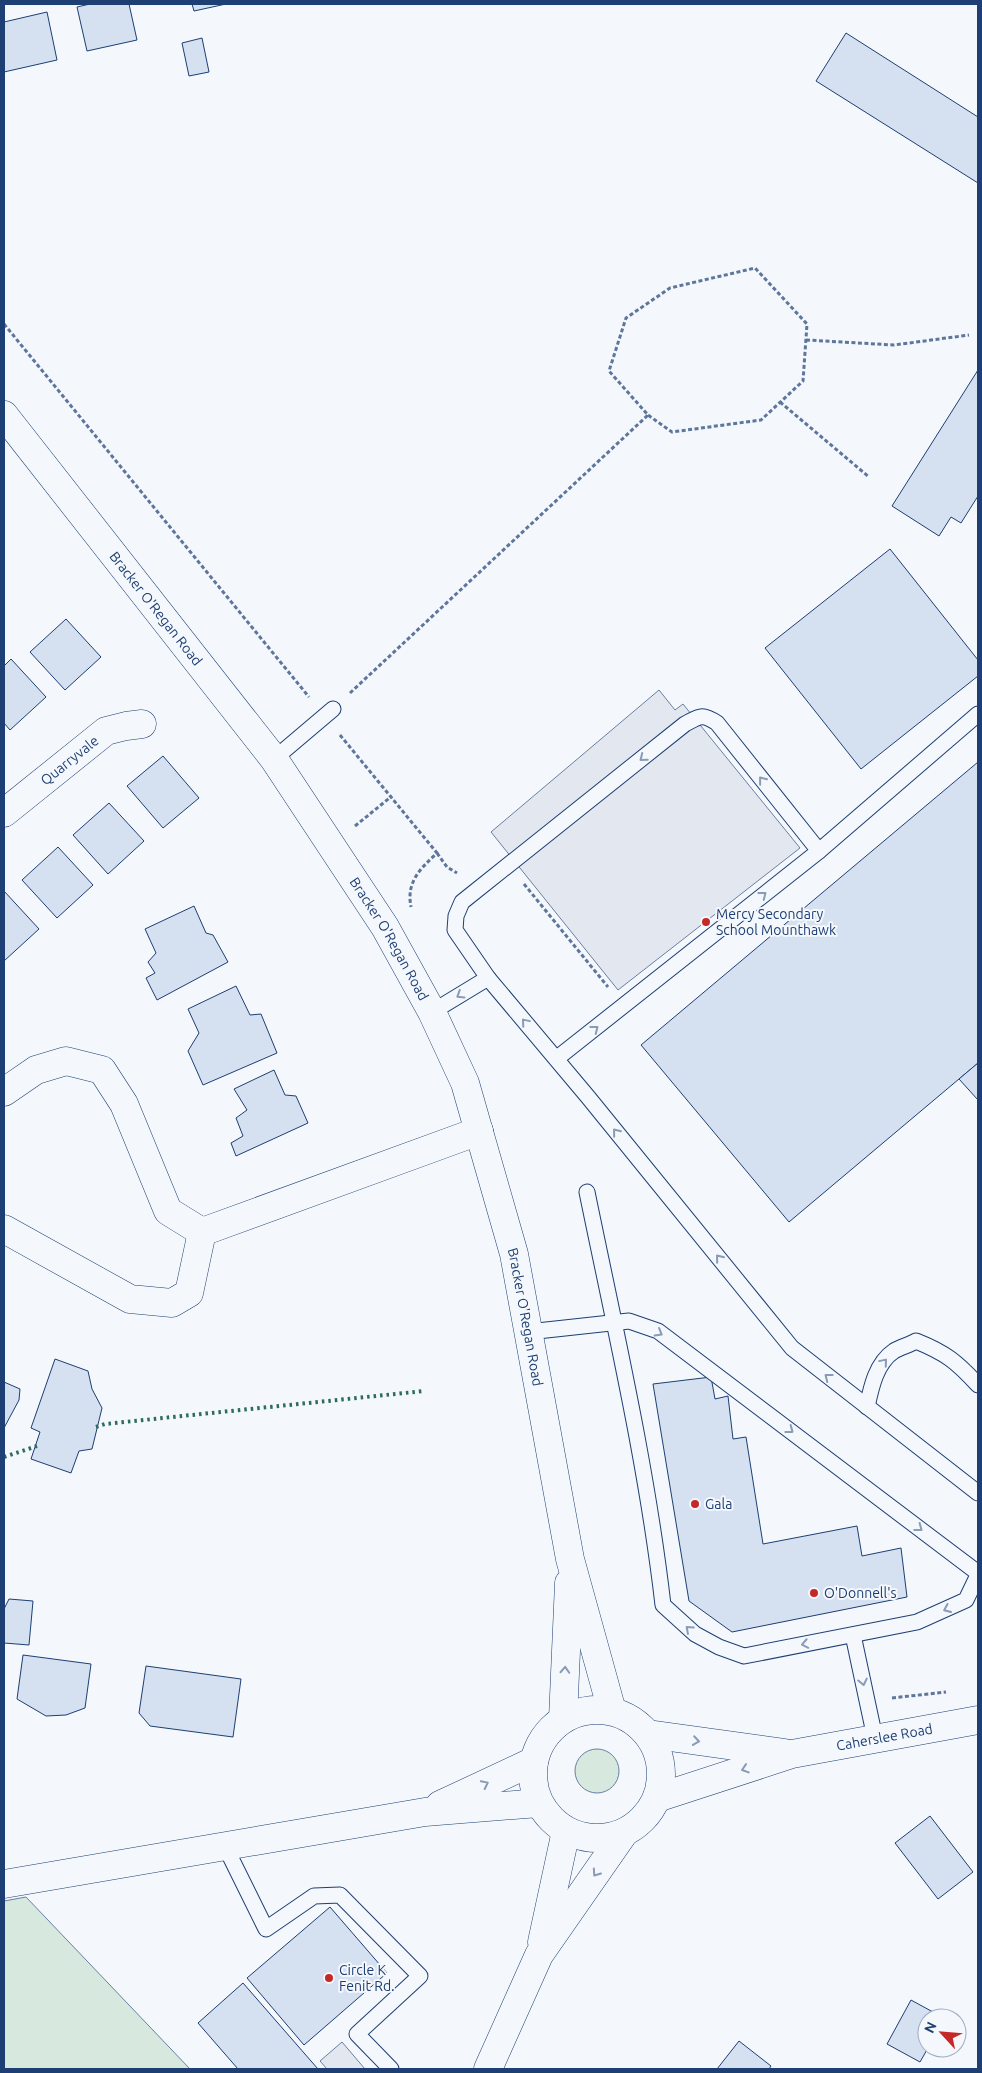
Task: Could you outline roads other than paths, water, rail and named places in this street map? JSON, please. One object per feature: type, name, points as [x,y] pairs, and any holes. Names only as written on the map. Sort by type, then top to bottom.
[{"type":"main road","name":"Bracker O'Regan Road","points":[[4,416],[274,759],[385,927],[432,1012],[464,1083],[514,1254],[570,1559]]},
{"type":"main road","name":"Quarryvale","points":[[4,813],[106,732],[126,726],[142,724]]},
{"type":"main road","points":[[4,1092],[36,1070],[66,1061],[102,1070],[124,1104],[168,1211],[202,1232]]},
{"type":"main road","points":[[202,1232],[479,1131]]},
{"type":"main road","points":[[4,1229],[130,1299],[172,1303],[190,1293],[202,1232]]},
{"type":"main road","points":[[570,1559],[612,1711]]},
{"type":"main road","points":[[563,1719],[570,1559]]},
{"type":"main road","points":[[488,2069],[539,1955],[624,1833],[643,1819],[657,1798],[662,1776],[659,1759],[648,1734],[632,1719],[612,1711],[588,1710],[563,1719],[544,1737],[534,1761],[533,1782],[539,1803],[551,1819],[566,1831],[584,1838],[604,1838],[624,1833]]},
{"type":"main road","name":"Caherslee Road","points":[[657,1798],[792,1754],[978,1720]]},
{"type":"main road","name":"Caherslee Road","points":[[648,1734],[792,1754]]},
{"type":"main road","points":[[425,1812],[534,1761]]},
{"type":"main road","points":[[4,1884],[425,1812],[539,1803]]},
{"type":"main road","points":[[539,1955],[566,1831]]},
{"type":"lane","points":[[274,759],[329,712]]},
{"type":"lane","points":[[556,1059],[819,851],[978,714]]},
{"type":"lane","points":[[819,851],[716,723],[707,717],[701,716],[685,724],[462,902],[456,916],[455,930],[488,978],[792,1348],[978,1493]]},
{"type":"lane","points":[[432,1012],[488,978]]},
{"type":"lane","points":[[528,1332],[613,1323],[629,1321],[658,1331],[978,1574],[966,1600],[917,1622],[744,1656],[720,1647],[695,1634],[663,1605],[655,1538],[613,1323],[587,1192]]},
{"type":"lane","points":[[867,1407],[871,1385],[879,1368],[893,1352],[916,1342],[939,1350],[960,1365],[978,1386]]},
{"type":"lane","points":[[853,1635],[875,1738]]},
{"type":"lane","points":[[225,1846],[266,1929],[314,1896],[340,1895],[420,1976],[357,2034],[391,2069]]},
{"type":"place","name":"Mercy Secondary School Mounthawk","points":[[706,922]]},
{"type":"place","name":"Gala","points":[[695,1504]]},
{"type":"place","name":"O'Donnell's","points":[[814,1593]]},
{"type":"place","name":"Circle K Fenit Rd.","points":[[329,1978]]}]
